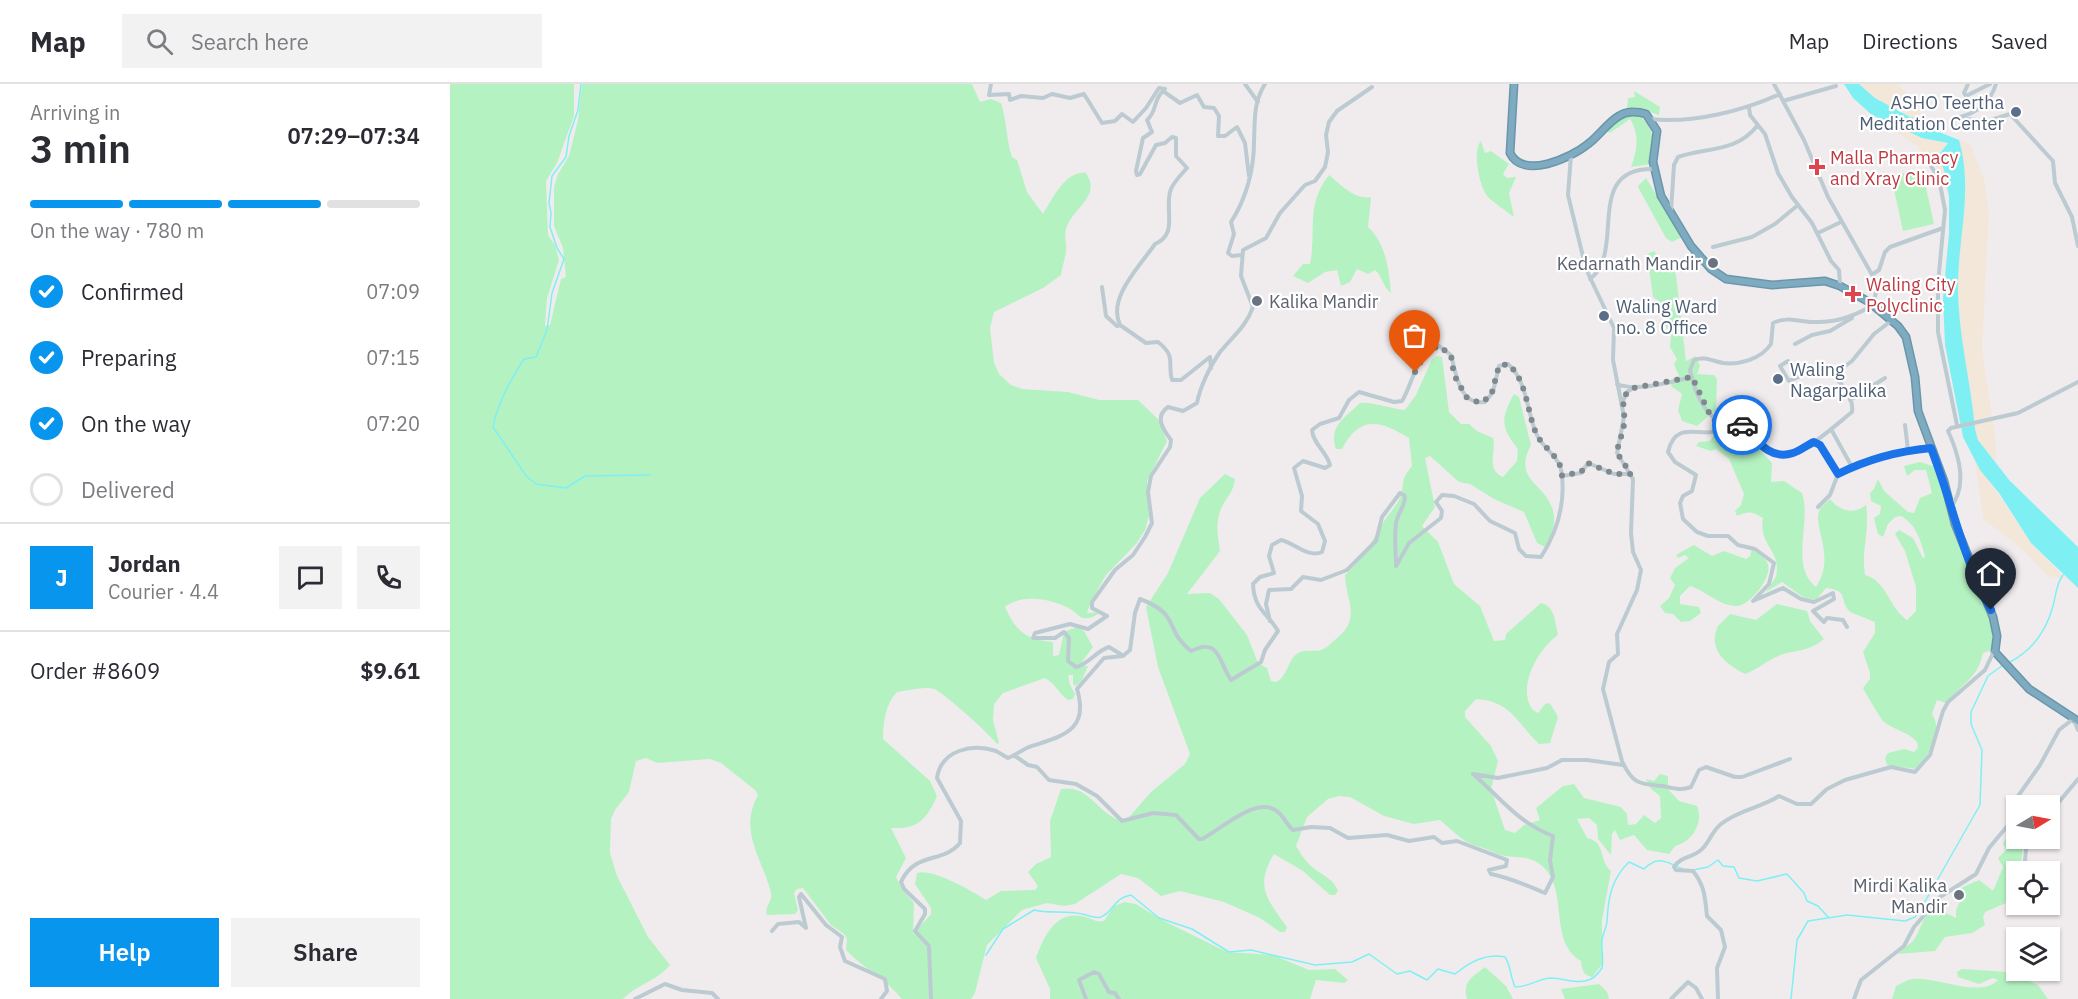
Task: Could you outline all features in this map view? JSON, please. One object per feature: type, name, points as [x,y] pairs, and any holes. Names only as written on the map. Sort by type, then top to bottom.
[{"type":"highway","points":[[1514,84],[1510,153],[1514,160],[1521,164],[1539,165],[1571,155],[1590,143],[1619,116],[1638,112],[1646,114],[1657,130],[1653,154],[1661,196],[1704,264],[1726,279],[1772,285],[1825,281],[1840,286],[1873,305],[1906,337],[1915,377],[1918,411],[1944,481],[1950,508],[1993,617],[1997,636],[1995,651],[2029,689],[2075,720]]},
{"type":"street","points":[[991,84],[989,95],[1009,94],[1010,100],[1021,96],[1044,98],[1052,94],[1070,98],[1084,94],[1102,123],[1115,121],[1122,114],[1133,122],[1146,108],[1159,88],[1165,89],[1180,103],[1197,95],[1204,107],[1218,111],[1218,136],[1225,136],[1237,127],[1245,143],[1249,176]]},
{"type":"street","points":[[1245,84],[1258,102]]},
{"type":"street","points":[[1241,255],[1232,256],[1228,253],[1234,234],[1231,222],[1243,204],[1255,141],[1252,120],[1265,84]]},
{"type":"street","points":[[1774,84],[1804,140],[1841,222],[1873,274],[1877,288],[1873,305],[1830,331],[1812,335],[1796,344]]},
{"type":"street","points":[[1819,84],[1824,89]]},
{"type":"street","points":[[1968,84],[1964,93],[1966,96],[1990,84]]},
{"type":"street","points":[[1996,84],[1984,106],[1968,116],[1956,118],[1988,122],[2010,114],[2053,161],[2055,183],[2072,217],[2078,246]]},
{"type":"street","points":[[1783,101],[1836,86]]},
{"type":"street","points":[[1123,656],[1109,647],[1100,650],[1082,666],[1076,667],[1068,661],[1069,638],[1065,632],[1054,638],[1033,638],[1035,633],[1070,624],[1088,629],[1107,616],[1092,608],[1092,602],[1115,570],[1141,544],[1152,523],[1149,483],[1154,468],[1170,447],[1171,440],[1161,426],[1160,417],[1168,407],[1183,411],[1192,409],[1220,353],[1244,328],[1253,307],[1241,276],[1243,250],[1266,238],[1280,213],[1305,185],[1315,181],[1325,167],[1328,152],[1326,135],[1329,122],[1337,111],[1372,87]]},
{"type":"street","points":[[1120,325],[1115,310],[1119,297],[1155,244],[1164,240],[1169,233],[1170,191],[1187,168],[1176,156],[1178,144],[1176,138],[1172,137],[1165,143],[1156,145],[1140,174],[1137,175],[1143,138],[1152,132],[1147,120],[1155,113],[1158,95],[1162,91],[1167,92]]},
{"type":"street","points":[[1650,119],[1688,119],[1749,107],[1780,94]]},
{"type":"street","points":[[1749,107],[1750,116],[1765,134],[1778,173],[1818,233],[1831,261],[1841,274],[1840,286]]},
{"type":"street","points":[[1671,215],[1674,165],[1678,157],[1735,144],[1748,138],[1758,125]]},
{"type":"street","points":[[1571,155],[1568,195],[1590,279],[1614,328],[1613,360],[1624,425],[1617,453],[1631,474],[1631,533],[1633,552],[1641,570],[1640,578],[1617,634],[1618,654],[1609,662],[1603,688],[1623,765],[1642,785],[1682,790],[1691,787],[1699,770],[1706,767],[1735,777],[1742,777],[1790,759]]},
{"type":"street","points":[[1930,166],[1938,179],[1943,197],[1938,283],[1938,332],[1955,425]]},
{"type":"street","points":[[1590,279],[1597,274],[1604,258],[1608,209],[1619,183],[1627,173],[1640,169],[1655,169]]},
{"type":"street","points":[[1713,247],[1752,237],[1775,224],[1798,205]]},
{"type":"street","points":[[1818,233],[1841,222]]},
{"type":"street","points":[[1873,274],[1879,270],[1885,252],[1890,247],[1943,228]]},
{"type":"street","points":[[1102,287],[1106,316],[1117,326],[1120,325],[1146,343],[1158,342],[1164,346],[1173,362],[1172,380],[1181,380],[1209,357],[1211,370]]},
{"type":"street","points":[[1725,426],[1708,415],[1692,377],[1691,365],[1699,358],[1729,363],[1755,358],[1771,344],[1773,323],[1781,319],[1815,322],[1855,316]]},
{"type":"street","points":[[1833,375],[1852,361],[1874,334],[1891,320]]},
{"type":"street","points":[[931,999],[929,946],[915,931],[916,925],[923,918],[925,909],[904,889],[901,882],[916,864],[948,853],[960,843],[961,821],[937,778],[939,768],[952,754],[980,747],[1008,758],[1030,747],[1053,741],[1070,731],[1078,722],[1081,703],[1077,689],[1082,681],[1104,658],[1123,656],[1132,647],[1135,613],[1140,599],[1165,610],[1182,643],[1191,651],[1203,645],[1209,646],[1216,652],[1231,680],[1261,662],[1265,650],[1278,631],[1261,613],[1254,597],[1252,584],[1260,577],[1274,573],[1269,556],[1272,545],[1281,540],[1317,554],[1322,552],[1325,544],[1317,524],[1301,511],[1302,496],[1294,473],[1296,464],[1303,461],[1325,468],[1330,465],[1328,458],[1313,437],[1312,430],[1320,423],[1339,418],[1349,400],[1359,392],[1394,402],[1402,401],[1420,362],[1432,348],[1439,346],[1451,355],[1454,375],[1467,398],[1476,403],[1485,402],[1491,396],[1499,366],[1505,364],[1512,368],[1519,378],[1537,434],[1554,453],[1562,476],[1563,503],[1551,541],[1540,557],[1526,556],[1519,549],[1515,533],[1490,521],[1474,504],[1454,496],[1442,495],[1436,502],[1442,511],[1441,518],[1409,543],[1396,566],[1397,552],[1394,543],[1397,520],[1405,502],[1405,496],[1400,493],[1382,517],[1376,541],[1347,570],[1322,580],[1303,577],[1291,589],[1269,590],[1266,604],[1270,621]]},
{"type":"street","points":[[1798,375],[1788,361],[1780,366],[1788,381],[1798,375],[1816,371],[1833,375],[1841,382],[1850,400],[1852,412],[1814,442],[1792,454],[1777,454],[1759,445],[1740,424],[1725,426],[1712,432],[1691,429],[1683,432],[1669,447],[1670,457],[1696,475],[1692,491],[1683,496],[1680,503],[1683,519],[1703,536],[1728,536],[1738,545],[1748,545],[1774,563],[1769,584],[1754,602],[1783,588],[1814,602],[1833,593],[1834,599],[1813,612],[1824,622],[1827,618],[1844,620],[1847,627]]},
{"type":"street","points":[[1622,404],[1627,392],[1634,388],[1692,377]]},
{"type":"street","points":[[1850,400],[1885,378]]},
{"type":"street","points":[[1950,508],[1959,498],[1961,467],[1948,432],[1955,425],[2018,413],[2078,382]]},
{"type":"street","points":[[1617,384],[1634,388]]},
{"type":"street","points":[[1905,425],[1908,450]]},
{"type":"street","points":[[1832,429],[1852,467]]},
{"type":"street","points":[[1814,442],[1820,445],[1838,474]]},
{"type":"street","points":[[1818,507],[1830,495],[1838,474],[1866,460],[1908,450],[1931,448]]},
{"type":"street","points":[[1562,476],[1581,472],[1588,463],[1614,474],[1631,474]]},
{"type":"street","points":[[1718,999],[1717,968],[1725,951],[1721,930],[1707,916],[1707,898],[1699,878],[1693,871],[1677,870],[1674,867],[1679,860],[1700,852],[1710,834],[1749,807],[1771,802],[1779,796],[1797,804],[1811,804],[1836,784],[1882,769],[1894,768],[1915,772],[1930,755],[1943,711],[1948,702],[1985,670],[1995,651]]},
{"type":"street","points":[[1854,999],[1861,980],[1904,946],[1914,927],[1940,897],[1976,874],[1989,848],[2009,824],[2023,788],[2040,765],[2059,730],[2075,720],[2078,730]]},
{"type":"street","points":[[1015,756],[1028,765],[1037,767],[1049,780],[1076,784],[1097,796],[1122,821],[1153,813],[1176,815],[1199,839],[1202,839],[1244,811],[1273,809],[1280,813],[1293,830],[1311,827],[1330,828],[1348,838],[1382,835],[1409,841],[1425,837],[1434,837],[1442,843],[1457,840],[1507,860],[1506,866],[1490,870],[1491,874],[1510,877],[1517,883],[1533,886],[1545,893],[1553,877],[1550,860],[1553,836],[1532,826],[1504,806],[1491,789],[1473,774],[1498,778],[1547,768],[1562,760],[1623,765]]},
{"type":"street","points":[[2060,801],[2078,779]]},
{"type":"street","points":[[772,931],[778,924],[799,922],[807,927],[799,897],[801,894],[826,925],[842,938],[840,950],[845,961],[885,979],[887,991],[881,999]]},
{"type":"street","points":[[1086,999],[1079,980],[1094,972],[1099,974],[1109,992],[1115,993],[1119,999]]},
{"type":"street","points":[[1671,999],[1688,982],[1696,988],[1702,999]]},
{"type":"street","points":[[635,999],[665,984],[682,990],[712,993],[718,999]]},
{"type":"green space","points":[[450,84],[574,84],[574,116],[557,163],[546,181],[548,235],[555,245],[559,260],[547,298],[545,326],[550,325],[561,279],[566,277],[563,248],[554,226],[554,187],[558,174],[569,156],[578,120],[582,84],[972,84],[980,102],[991,99],[1001,103],[1012,157],[1017,160],[1027,192],[1043,214],[1066,181],[1078,173],[1086,173],[1091,189],[1085,202],[1066,229],[1066,252],[1061,275],[1043,288],[994,312],[990,328],[994,363],[999,374],[1011,385],[1022,389],[1068,392],[1099,400],[1138,400],[1158,419],[1167,441],[1147,481],[1149,516],[1145,530],[1136,544],[1106,575],[1087,613],[1101,612],[1092,617],[1083,618],[1064,606],[1038,599],[1020,600],[1005,607],[1013,623],[1023,633],[1029,637],[1053,642],[1053,656],[1059,655],[1064,632],[1077,627],[1084,631],[1093,647],[1079,666],[1088,666],[1082,680],[1076,686],[1073,684],[1073,675],[1068,675],[1075,694],[1073,699],[1068,700],[1045,678],[1003,693],[994,704],[993,720],[999,743],[997,744],[947,697],[934,689],[921,688],[897,692],[887,708],[883,739],[930,781],[937,796],[929,812],[920,822],[908,827],[891,828],[906,858],[896,877],[903,891],[914,903],[913,934],[931,914],[931,908],[915,884],[917,873],[924,872],[942,877],[986,900],[1001,891],[1035,890],[1038,886],[1028,872],[1036,864],[1051,857],[1050,821],[1061,789],[1077,790],[1083,793],[1105,812],[1124,823],[1151,792],[1185,764],[1190,754],[1158,667],[1146,607],[1168,573],[1200,498],[1225,474],[1235,479],[1219,514],[1220,551],[1187,594],[1210,593],[1219,599],[1247,635],[1258,663],[1267,668],[1271,681],[1280,680],[1298,653],[1323,649],[1344,631],[1351,617],[1345,575],[1362,556],[1398,502],[1404,478],[1412,466],[1409,438],[1399,432],[1380,425],[1364,426],[1356,430],[1342,449],[1336,449],[1334,434],[1336,428],[1360,403],[1405,410],[1416,395],[1432,359],[1437,356],[1442,357],[1449,412],[1461,424],[1469,424],[1477,431],[1493,438],[1494,470],[1503,477],[1517,461],[1518,449],[1508,435],[1504,423],[1506,410],[1514,394],[1519,397],[1531,445],[1526,458],[1528,475],[1546,496],[1554,516],[1547,548],[1537,543],[1524,512],[1494,499],[1470,484],[1459,482],[1430,456],[1425,458],[1435,507],[1422,526],[1438,542],[1454,584],[1480,606],[1494,641],[1505,640],[1506,634],[1541,603],[1549,607],[1555,620],[1558,635],[1550,641],[1537,659],[1528,680],[1527,691],[1528,701],[1533,710],[1538,713],[1545,704],[1550,703],[1558,717],[1550,743],[1539,744],[1512,714],[1498,704],[1476,699],[1465,711],[1465,717],[1491,746],[1498,761],[1491,789],[1505,830],[1515,833],[1524,825],[1540,820],[1536,808],[1563,786],[1574,784],[1584,798],[1621,807],[1627,814],[1628,825],[1636,824],[1644,815],[1655,823],[1661,818],[1660,796],[1651,789],[1646,779],[1654,781],[1660,774],[1668,776],[1668,789],[1679,801],[1697,806],[1699,819],[1695,831],[1687,840],[1675,846],[1669,854],[1647,850],[1634,835],[1620,840],[1615,830],[1612,834],[1611,855],[1598,839],[1597,825],[1589,818],[1577,819],[1587,838],[1600,847],[1607,867],[1611,871],[1602,920],[1602,965],[1592,977],[1585,973],[1581,961],[1571,953],[1565,943],[1553,881],[1540,864],[1527,858],[1501,855],[1469,843],[1440,820],[1414,824],[1384,816],[1350,797],[1339,796],[1328,799],[1307,817],[1296,846],[1312,867],[1329,878],[1338,891],[1335,895],[1330,895],[1303,871],[1274,854],[1268,865],[1264,884],[1266,892],[1273,908],[1287,927],[1285,932],[1280,932],[1260,918],[1224,902],[1180,891],[1161,896],[1138,878],[1121,874],[1075,904],[1064,906],[1047,903],[1022,910],[987,945],[975,993],[971,999],[902,999],[889,985],[846,950],[847,939],[844,934],[831,925],[803,888],[797,889],[794,893],[798,910],[795,914],[767,915],[771,893],[751,833],[752,808],[758,795],[755,790],[721,763],[710,759],[657,763],[646,758],[636,761],[629,792],[611,819],[610,853],[617,876],[648,937],[670,965],[658,976],[623,999],[450,999]]},
{"type":"green space","points":[[1634,91],[1660,107],[1659,115],[1635,107],[1627,109],[1628,98],[1635,97]]},
{"type":"green space","points":[[1625,114],[1639,115],[1652,133],[1651,164],[1631,167],[1637,143],[1630,119],[1610,133],[1605,130]]},
{"type":"green space","points":[[1481,141],[1485,153],[1491,151],[1509,164],[1503,174],[1507,178],[1516,177],[1509,193],[1514,217],[1489,198],[1484,191],[1477,160],[1478,146]]},
{"type":"green space","points":[[1922,169],[1934,224],[1903,231],[1891,176]]},
{"type":"green space","points":[[1329,175],[1354,194],[1371,197],[1368,227],[1383,249],[1388,266],[1391,293],[1375,270],[1368,274],[1357,269],[1350,282],[1341,286],[1337,270],[1325,272],[1308,283],[1293,276],[1303,264],[1310,264],[1314,208],[1322,186]]},
{"type":"green space","points":[[1646,178],[1682,237],[1672,242],[1666,238],[1638,186]]},
{"type":"green space","points":[[1654,251],[1665,266],[1672,266],[1676,275],[1686,361],[1696,356],[1700,366],[1697,374],[1714,375],[1717,379],[1716,410],[1697,426],[1682,421],[1678,410],[1682,394],[1671,386],[1673,378],[1679,376],[1674,364],[1677,359],[1670,347],[1671,335],[1665,325],[1660,302],[1653,297],[1647,254]]},
{"type":"green space","points":[[1716,431],[1719,431],[1736,448],[1751,440],[1772,463],[1771,482],[1784,481],[1802,493],[1805,517],[1802,555],[1808,578],[1816,587],[1824,564],[1818,516],[1820,509],[1830,499],[1842,509],[1852,511],[1866,505],[1865,575],[1878,583],[1896,609],[1907,620],[1916,611],[1916,587],[1905,551],[1895,534],[1899,530],[1913,538],[1923,558],[1925,557],[1920,539],[1911,524],[1901,516],[1895,517],[1888,524],[1883,537],[1878,534],[1874,518],[1880,514],[1881,506],[1871,501],[1870,493],[1878,479],[1884,491],[1908,512],[1914,513],[1920,498],[1932,493],[1926,470],[1915,470],[1907,476],[1904,466],[1920,462],[1936,467],[1950,522],[1992,626],[1992,650],[1983,653],[1973,675],[1946,703],[1937,700],[1932,714],[1936,736],[1926,757],[1916,769],[1887,765],[1885,758],[1888,753],[1904,749],[1914,752],[1918,748],[1917,742],[1909,735],[1884,722],[1863,688],[1870,679],[1870,673],[1863,652],[1875,633],[1875,622],[1850,612],[1841,593],[1833,589],[1826,588],[1816,600],[1803,597],[1782,582],[1766,592],[1776,576],[1777,567],[1764,535],[1763,518],[1750,512],[1737,516],[1735,511],[1741,505],[1744,494],[1729,459],[1716,449],[1711,451],[1696,446],[1699,442],[1710,441]]},
{"type":"green space","points":[[1694,545],[1712,556],[1724,551],[1746,559],[1750,556],[1752,549],[1767,562],[1767,577],[1753,597],[1736,606],[1718,601],[1690,586],[1680,596],[1680,604],[1699,607],[1701,613],[1690,621],[1681,622],[1673,614],[1665,613],[1660,606],[1669,598],[1675,585],[1670,578],[1675,568],[1689,558],[1685,555],[1678,558],[1676,555]]},
{"type":"green space","points":[[1777,604],[1807,611],[1810,621],[1824,639],[1810,647],[1781,655],[1745,674],[1731,666],[1717,649],[1715,635],[1718,626],[1730,614],[1756,620]]},
{"type":"green space","points":[[2006,838],[2006,849],[2023,849],[2021,861],[2006,861],[2006,903],[1985,912],[1983,917],[1985,925],[1972,933],[1945,937],[1935,951],[1898,954],[1913,941],[1925,918],[1932,911],[1938,909],[1956,918],[1956,910],[1963,895],[1959,889],[1979,880],[1992,890],[1994,889],[2003,867],[1998,858],[2006,850],[2003,843]]},
{"type":"green space","points":[[1125,902],[1136,904],[1160,919],[1227,952],[1273,955],[1309,970],[1335,969],[1348,980],[1344,983],[1316,980],[1310,999],[1050,999],[1050,989],[1036,958],[1051,928],[1064,918],[1072,916],[1104,921],[1114,906]]},
{"type":"green space","points":[[1485,967],[1506,986],[1513,999],[1467,999],[1467,984]]},
{"type":"green space","points":[[1962,969],[2006,972],[2006,981],[2028,981],[2038,985],[2048,999],[1892,999],[1896,986],[1911,979],[1969,987],[1990,985],[1998,980],[1993,978],[1979,984],[1958,977],[1957,972]]},
{"type":"green space","points":[[1599,984],[1607,992],[1609,999],[1565,999],[1561,989]]},
{"type":"sand","points":[[1859,84],[1899,84],[1924,119],[1910,117],[1875,98]]},
{"type":"sand","points":[[1874,116],[1922,138],[1948,143],[1938,156],[1944,170],[1949,197],[1936,165],[1915,145]]},
{"type":"sand","points":[[1959,140],[1970,144],[1984,179],[1989,211],[1982,351],[1996,441],[1996,462],[1978,440],[1962,338],[1958,282],[1965,176]]},
{"type":"sand","points":[[1975,460],[2031,543],[2066,579],[2048,576],[2022,549],[1983,519]]},
{"type":"water","points":[[1844,84],[1859,84],[1875,98],[1910,117],[1924,119],[1934,130],[1959,140],[1963,158],[1965,193],[1958,301],[1975,429],[1978,440],[2010,481],[2078,547],[2078,588],[2031,543],[1999,493],[1980,470],[1963,437],[1945,345],[1943,298],[1949,233],[1949,197],[1944,170],[1938,156],[1948,143],[1922,138],[1872,115],[1853,98]]},
{"type":"waterway","points":[[581,84],[578,110],[569,136],[566,157],[552,176],[549,203],[550,227],[557,248],[564,259],[552,293],[547,330],[536,357],[524,359],[510,383],[501,400],[493,427],[527,477],[536,484],[566,488],[585,476],[650,475]]},
{"type":"waterway","points":[[2008,663],[2024,653],[2037,640],[2050,615],[2063,575]]},
{"type":"waterway","points":[[1791,999],[1797,940],[1808,921],[1847,915],[1905,921],[1915,917],[1919,912],[1980,805],[1982,750],[1971,724],[1971,712],[1988,676],[2003,665]]},
{"type":"waterway","points":[[1693,870],[1708,867],[1718,860],[1723,866],[1734,867],[1739,878],[1757,881],[1787,874],[1804,893],[1807,901],[1818,906],[1828,917]]},
{"type":"waterway","points":[[986,955],[1003,929],[1034,910],[1101,917],[1121,899],[1131,895],[1159,918],[1192,929],[1229,952],[1251,950],[1315,965],[1352,962],[1369,954],[1397,974],[1410,971],[1427,980],[1438,969],[1455,974],[1484,957],[1498,956],[1505,957],[1507,960],[1515,987],[1551,978],[1579,982],[1591,979],[1602,968],[1602,940],[1610,897],[1614,882],[1629,862],[1644,869],[1649,864],[1663,861],[1683,869]]},
{"type":"way so far","points":[[1415,372],[1432,348],[1439,346],[1451,355],[1452,369],[1464,394],[1470,401],[1480,403],[1485,402],[1491,396],[1499,366],[1508,364],[1519,378],[1525,401],[1541,442],[1554,453],[1562,476],[1568,477],[1581,472],[1588,463],[1614,474],[1631,474],[1618,459],[1617,453],[1624,425],[1622,404],[1630,389],[1692,377],[1704,408],[1712,419],[1725,426],[1742,425]]},
{"type":"place","name":"ASHO Teertha Meditation Center","points":[[2016,112]]},
{"type":"place","name":"Malla Pharmacy and Xray Clinic","points":[[1817,167]]},
{"type":"place","name":"Kedarnath Mandir","points":[[1713,263]]},
{"type":"place","name":"Waling City Polyclinic","points":[[1853,294]]},
{"type":"place","name":"Kalika Mandir","points":[[1257,301]]},
{"type":"place","name":"Waling Ward no. 8 Office","points":[[1604,316]]},
{"type":"place","name":"Waling Nagarpalika","points":[[1778,379]]},
{"type":"place","name":"Mirdi Kalika Mandir","points":[[1959,895]]},
{"type":"route","points":[[1742,425],[1759,445],[1777,454],[1792,454],[1814,442],[1820,445],[1838,474],[1866,460],[1908,450],[1931,448],[1944,481],[1954,524],[1991,610]]}]
